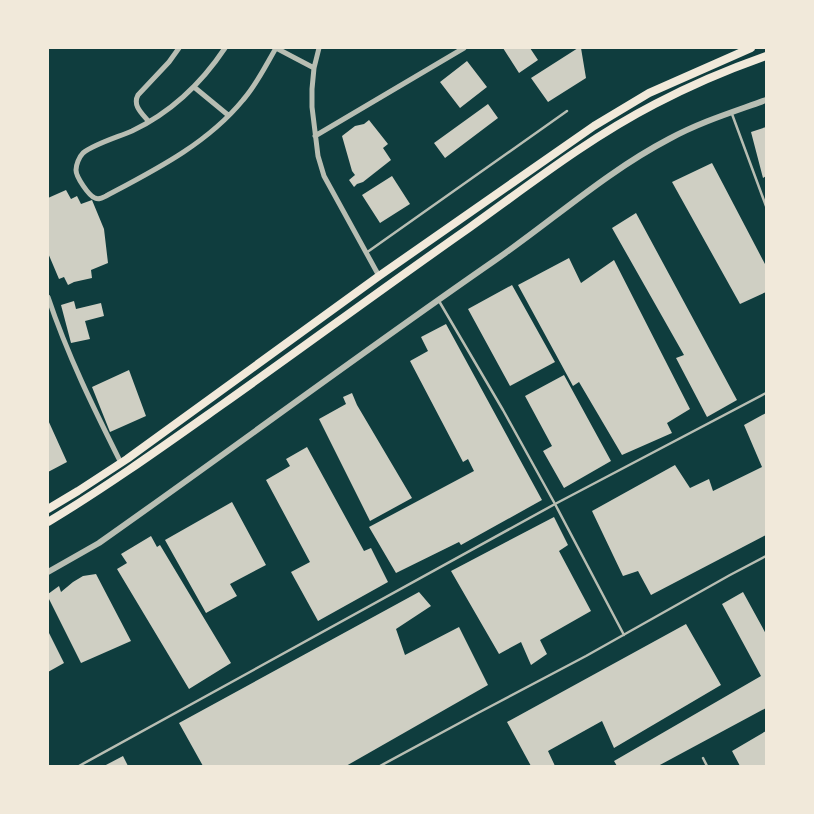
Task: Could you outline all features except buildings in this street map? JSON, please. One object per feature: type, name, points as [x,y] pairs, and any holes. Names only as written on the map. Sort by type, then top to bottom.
[{"type":"highway","points":[[48,509],[121,463],[379,276],[594,126],[649,93],[742,49],[751,48]]},
{"type":"highway","points":[[48,522],[88,499],[137,466],[388,285],[598,138],[655,104],[701,82],[766,56]]},
{"type":"street","points":[[149,122],[137,106],[136,100],[179,48]]},
{"type":"street","points":[[225,48],[213,66],[170,109],[149,122],[96,146],[81,155],[76,172],[85,188],[93,197],[99,199],[146,175],[178,156],[212,132],[243,100],[276,48],[314,68]]},
{"type":"street","points":[[319,48],[312,77],[312,107],[318,156],[324,176],[379,276]]},
{"type":"street","points":[[315,136],[464,48]]},
{"type":"street","points":[[194,87],[228,115]]},
{"type":"street","points":[[48,572],[99,543],[196,475],[633,160],[689,128],[766,100]]},
{"type":"street","points":[[48,297],[67,348],[121,463]]},
{"type":"lane","points":[[366,253],[567,111]]},
{"type":"lane","points":[[732,113],[766,206]]},
{"type":"lane","points":[[438,300],[503,410],[624,635]]},
{"type":"lane","points":[[79,766],[555,504],[766,393]]},
{"type":"lane","points":[[380,766],[586,656],[766,556]]},
{"type":"lane","points":[[703,758],[707,766]]}]
